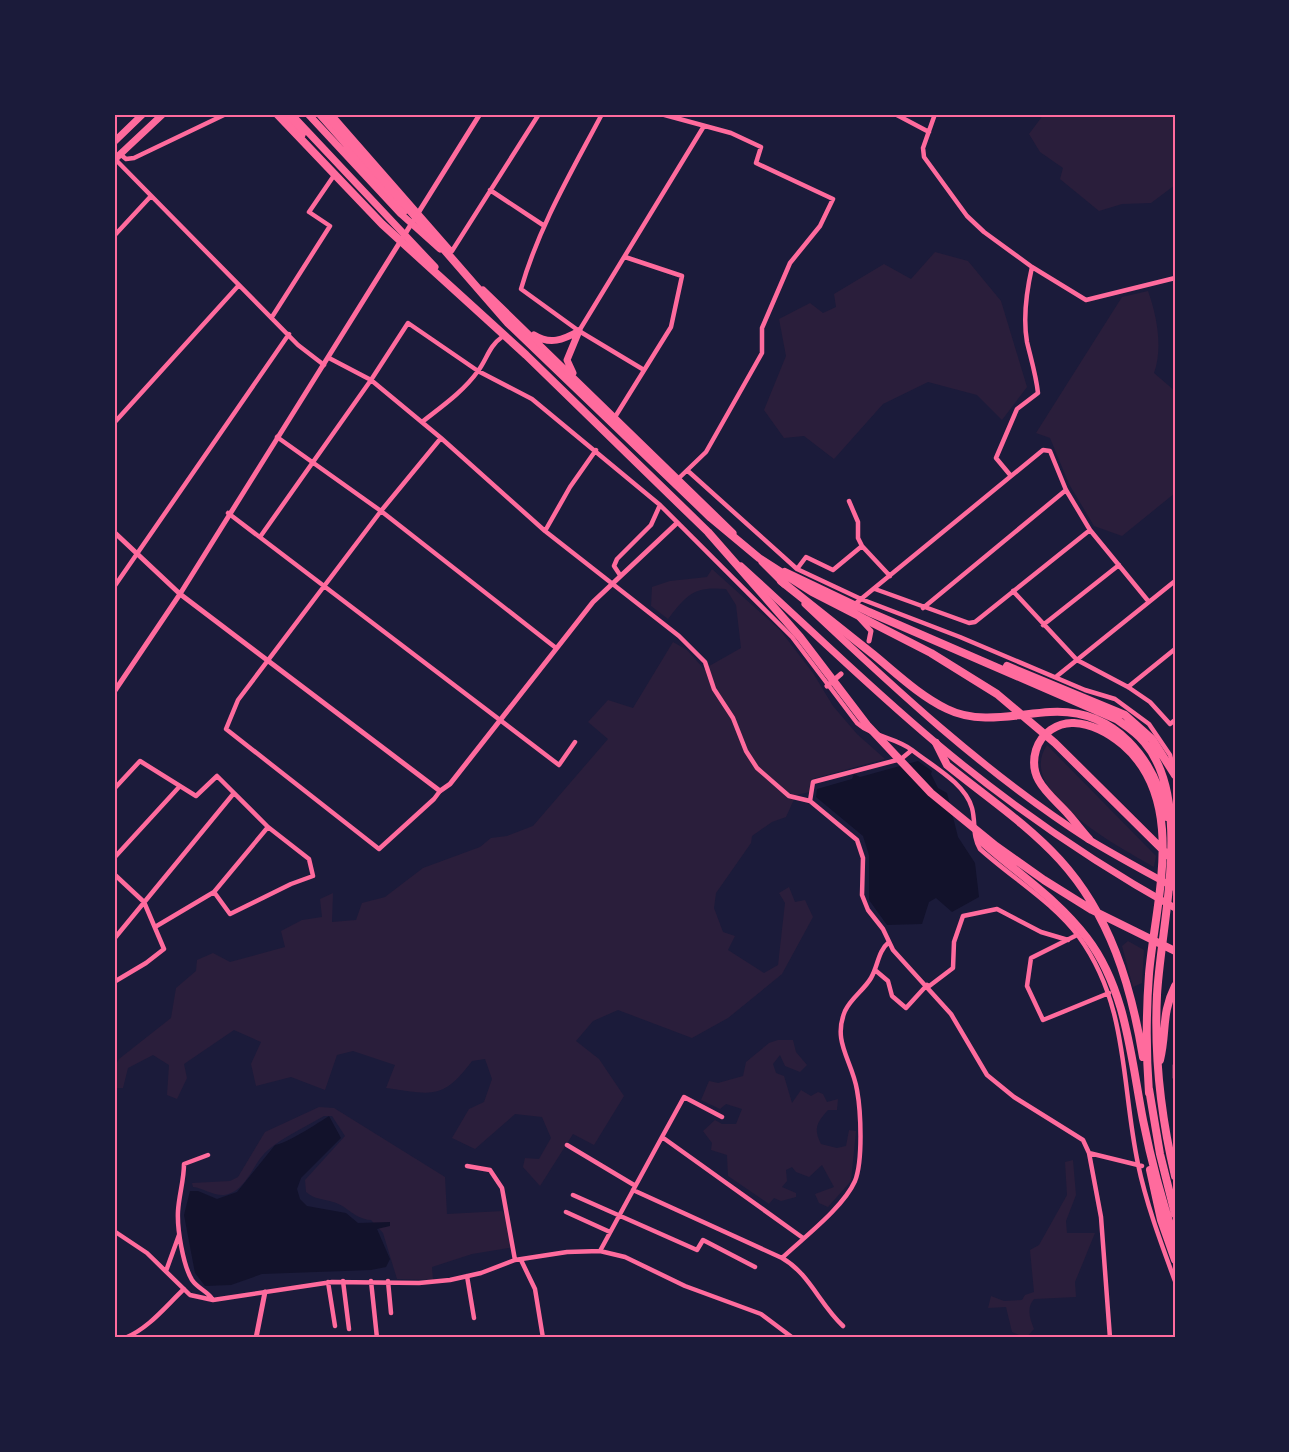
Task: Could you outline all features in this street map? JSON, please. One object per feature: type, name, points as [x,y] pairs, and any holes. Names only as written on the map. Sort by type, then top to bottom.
[{"type":"highway","points":[[278,114],[382,224],[526,355],[708,532],[800,637],[867,725],[931,793],[986,845],[1048,896],[1087,938],[1108,974],[1117,996],[1148,1142],[1175,1240]]},
{"type":"highway","points":[[326,114],[483,296],[533,348],[696,505],[734,538],[776,569],[850,613],[931,653],[997,694],[1055,743],[1175,862]]},
{"type":"highway","points":[[776,569],[799,576],[869,612],[929,637],[1113,709],[1139,725],[1152,739],[1175,775]]},
{"type":"highway","points":[[781,581],[919,692],[948,710],[981,718],[1062,712],[1086,717],[1109,726],[1128,740],[1153,771],[1161,789],[1171,841]]},
{"type":"highway","points":[[1030,676],[1116,719],[1145,742],[1162,771],[1173,820],[1157,997],[1158,1070],[1175,1176]]},
{"type":"highway","points":[[1089,839],[1044,790],[1034,768],[1037,748],[1041,740],[1049,731],[1066,723],[1087,725],[1109,735],[1143,767],[1158,804],[1162,835],[1161,867],[1149,975],[1147,1056],[1149,1093]]},
{"type":"highway","points":[[936,744],[948,765],[1060,860],[1090,899],[1106,928],[1127,982],[1160,1154],[1175,1214]]},
{"type":"highway","points":[[931,793],[980,834],[1044,880],[1092,910],[1175,951]]},
{"type":"highway","points":[[1132,820],[1175,853]]},
{"type":"highway","points":[[1158,1070],[1164,1044],[1164,1016],[1175,986]]},
{"type":"highway","points":[[1148,1142],[1147,1157],[1153,1191],[1175,1260]]},
{"type":"main road","points":[[114,142],[143,114]]},
{"type":"main road","points":[[116,158],[163,114]]},
{"type":"main road","points":[[284,114],[335,173],[388,228],[403,236]]},
{"type":"main road","points":[[291,114],[403,236],[502,337],[708,535],[936,744],[1006,798],[1089,857],[1175,908]]},
{"type":"main road","points":[[308,114],[401,214],[679,478],[781,581],[869,665],[965,747],[1089,839],[1175,888]]},
{"type":"main road","points":[[320,114],[406,211],[412,222]]},
{"type":"main road","points":[[525,330],[542,340],[556,342],[579,331]]},
{"type":"main road","points":[[579,331],[567,360],[570,370],[582,386]]},
{"type":"street","points":[[116,158],[135,158],[226,114]]},
{"type":"street","points":[[332,114],[452,251],[539,114]]},
{"type":"street","points":[[114,692],[180,594],[228,513],[329,358],[480,114]]},
{"type":"street","points":[[602,114],[543,225],[520,289],[579,331],[644,370]]},
{"type":"street","points":[[661,114],[731,133],[761,147],[756,163],[833,199],[820,226],[790,263],[762,328],[762,353],[706,452],[679,478]]},
{"type":"street","points":[[894,114],[929,132]]},
{"type":"street","points":[[935,114],[923,148],[924,157],[948,191],[984,232],[1032,267],[1086,300],[1175,278]]},
{"type":"street","points":[[579,331],[704,126]]},
{"type":"street","points":[[116,158],[298,345],[324,365]]},
{"type":"street","points":[[272,317],[330,226],[309,212],[335,173]]},
{"type":"street","points":[[490,190],[543,225]]},
{"type":"street","points":[[114,236],[151,196]]},
{"type":"street","points":[[615,417],[671,327],[682,276],[625,257]]},
{"type":"street","points":[[1011,476],[996,458],[1017,409],[1038,393],[1035,367],[1027,340],[1028,285],[1032,267]]},
{"type":"street","points":[[114,423],[239,285]]},
{"type":"street","points":[[260,537],[371,381],[408,323],[478,371],[532,399],[596,450],[660,505],[784,628],[827,686],[866,730],[897,740],[968,795],[973,811],[975,841],[980,849],[1039,897],[1077,935],[1094,961],[1109,993],[1119,1032],[1140,1166],[1175,1281]]},
{"type":"street","points":[[114,587],[289,334]]},
{"type":"street","points":[[422,422],[460,392],[478,371],[492,344],[502,337]]},
{"type":"street","points":[[329,358],[371,381],[441,438],[545,531],[679,636],[705,662],[714,689],[733,718],[746,751],[757,768],[789,796],[810,801],[857,840],[863,858],[862,895],[868,910],[893,951],[927,986],[961,1029],[987,1075],[1014,1097],[1083,1140],[1089,1153],[1101,1217],[1110,1338]]},
{"type":"street","points":[[277,436],[381,512],[556,648]]},
{"type":"street","points":[[441,438],[324,585],[238,700],[226,729],[379,849],[450,784],[593,602],[677,523]]},
{"type":"street","points":[[545,531],[570,487],[596,450]]},
{"type":"street","points":[[869,641],[871,631],[850,608],[1043,450],[1050,451],[1066,490],[1090,530],[1149,602]]},
{"type":"street","points":[[688,471],[797,569],[861,599],[1057,676],[1085,690],[1115,699],[1149,724],[1170,755],[1175,775]]},
{"type":"street","points":[[923,608],[1066,490]]},
{"type":"street","points":[[849,501],[858,522],[858,537],[862,546],[890,576]]},
{"type":"street","points":[[620,575],[614,566],[617,559],[651,525],[660,505]]},
{"type":"street","points":[[228,513],[559,765],[575,742]]},
{"type":"street","points":[[875,589],[969,623],[975,621],[1090,530]]},
{"type":"street","points":[[114,532],[180,594],[440,791]]},
{"type":"street","points":[[797,569],[806,557],[833,570],[862,546]]},
{"type":"street","points":[[1043,625],[1119,565]]},
{"type":"street","points":[[1057,676],[1175,581]]},
{"type":"street","points":[[1013,591],[1077,660],[1128,687],[1150,702],[1170,724],[1175,720]]},
{"type":"street","points":[[1128,687],[1175,649]]},
{"type":"street","points":[[827,686],[841,674]]},
{"type":"street","points":[[810,801],[813,782],[901,759],[912,750]]},
{"type":"street","points":[[114,789],[140,761],[196,796],[217,776],[268,827],[309,859],[313,876],[291,884],[230,915],[214,892]]},
{"type":"street","points":[[114,858],[180,786]]},
{"type":"street","points":[[114,939],[234,793]]},
{"type":"street","points":[[155,927],[214,892],[268,827]]},
{"type":"street","points":[[114,874],[144,902],[164,949],[114,982]]},
{"type":"street","points":[[875,969],[888,981],[892,996],[906,1008],[927,986],[953,968],[954,942],[963,916],[997,909],[1041,932],[1068,940]]},
{"type":"street","points":[[1077,935],[1031,958],[1027,986],[1043,1020],[1109,993]]},
{"type":"street","points":[[782,1258],[837,1204],[855,1182],[859,1151],[857,1088],[839,1038],[845,1011],[868,983],[879,955],[889,942]]},
{"type":"street","points":[[1175,1065],[1175,1078]]},
{"type":"street","points":[[600,1251],[684,1097],[722,1117]]},
{"type":"street","points":[[662,1137],[803,1238]]},
{"type":"street","points":[[567,1145],[633,1188],[797,1267],[829,1313],[843,1326]]},
{"type":"street","points":[[1089,1153],[1140,1166]]},
{"type":"street","points":[[208,1155],[184,1164],[184,1185],[178,1210],[179,1235],[188,1271],[194,1282],[213,1300]]},
{"type":"street","points":[[467,1166],[490,1170],[499,1181],[518,1260],[535,1289],[543,1338]]},
{"type":"street","points":[[573,1195],[697,1250],[703,1240],[755,1267]]},
{"type":"street","points":[[566,1212],[610,1232]]},
{"type":"street","points":[[114,1231],[142,1248],[183,1289],[202,1299],[213,1300],[328,1282],[419,1283],[467,1276],[518,1260],[567,1252],[600,1251],[625,1257],[685,1286],[761,1314],[793,1338]]},
{"type":"street","points":[[166,1271],[179,1235]]},
{"type":"street","points":[[467,1276],[474,1318]]},
{"type":"street","points":[[343,1281],[349,1329]]},
{"type":"street","points":[[371,1281],[377,1338]]},
{"type":"street","points":[[388,1281],[391,1313]]},
{"type":"street","points":[[328,1282],[335,1326]]},
{"type":"street","points":[[125,1338],[151,1322],[183,1289]]},
{"type":"street","points":[[256,1338],[265,1292]]},
{"type":"shaded area","points":[[1044,114],[1175,114],[1175,185],[1151,203],[1122,204],[1099,211],[1060,179],[1063,168],[1040,152],[1029,134]]},
{"type":"shaded area","points":[[935,252],[968,261],[1001,301],[1027,387],[1002,420],[977,395],[928,382],[883,404],[834,459],[804,436],[784,438],[764,410],[786,356],[779,319],[810,303],[823,313],[836,307],[834,294],[884,264],[911,279]]},
{"type":"shaded area","points":[[1148,291],[1158,332],[1158,353],[1154,373],[1175,391],[1175,493],[1122,536],[1094,526],[1069,484],[1050,438],[1036,433],[1122,297]]},
{"type":"shaded area","points":[[712,569],[780,630],[813,673],[833,706],[857,734],[885,759],[812,779],[810,792],[796,795],[786,817],[772,822],[752,836],[751,843],[716,893],[714,908],[723,932],[735,936],[728,950],[764,973],[778,965],[785,903],[779,893],[789,887],[795,902],[805,900],[813,917],[782,974],[728,1018],[692,1038],[618,1010],[593,1021],[576,1041],[599,1059],[624,1096],[594,1145],[573,1134],[540,1186],[523,1167],[525,1158],[539,1159],[551,1138],[542,1117],[515,1114],[475,1149],[452,1138],[469,1109],[484,1102],[492,1079],[485,1059],[472,1061],[452,1083],[435,1092],[386,1088],[395,1065],[353,1051],[337,1055],[325,1090],[291,1077],[256,1086],[251,1064],[261,1042],[234,1030],[184,1064],[187,1078],[177,1099],[167,1095],[169,1065],[153,1055],[128,1068],[123,1088],[114,1088],[114,1068],[119,1059],[171,1018],[176,988],[196,971],[197,960],[213,953],[230,962],[285,947],[281,931],[302,920],[322,917],[320,899],[333,893],[332,922],[356,920],[362,903],[385,897],[423,868],[480,847],[491,838],[507,836],[533,826],[608,739],[588,722],[608,700],[633,708],[673,642],[687,650],[704,669],[741,648],[736,605],[726,589],[706,589],[692,594],[668,619],[651,606],[652,587],[670,581],[707,577]]},
{"type":"shaded area","points":[[1047,745],[1156,856],[1154,867],[1097,833],[1058,800],[1045,782],[1041,763]]},
{"type":"shaded area","points":[[918,761],[932,771],[931,774],[938,788],[947,793],[958,837],[975,863],[979,897],[952,912],[936,898],[929,902],[922,924],[887,925],[869,900],[869,855],[863,836],[816,797],[817,789],[852,779],[854,774],[860,777]]},
{"type":"shaded area","points":[[1128,941],[1144,950],[1142,983],[1133,987],[1122,946]]},
{"type":"shaded area","points":[[778,1040],[793,1040],[796,1052],[807,1065],[800,1072],[785,1066],[780,1055],[773,1064],[776,1073],[784,1076],[792,1103],[801,1090],[811,1096],[818,1092],[823,1094],[827,1102],[838,1099],[837,1110],[828,1110],[817,1126],[821,1144],[837,1148],[846,1146],[849,1130],[856,1131],[851,1181],[828,1207],[819,1203],[815,1194],[834,1187],[822,1165],[809,1177],[796,1172],[792,1167],[786,1170],[787,1181],[782,1187],[796,1193],[796,1197],[781,1201],[774,1198],[769,1204],[728,1176],[727,1155],[711,1150],[712,1143],[703,1131],[715,1120],[722,1124],[736,1124],[742,1109],[726,1104],[720,1109],[701,1100],[709,1081],[718,1083],[743,1076],[746,1062],[769,1043]]},
{"type":"shaded area","points":[[319,1107],[334,1108],[445,1177],[447,1214],[503,1211],[514,1247],[472,1254],[432,1267],[433,1280],[397,1279],[383,1233],[371,1220],[306,1192],[305,1180],[345,1136],[332,1116],[324,1116],[268,1150],[244,1183],[232,1193],[220,1195],[193,1187],[192,1183],[230,1181],[238,1177],[265,1132]]},
{"type":"shaded area","points":[[329,1116],[341,1138],[301,1178],[297,1189],[300,1199],[307,1206],[346,1213],[358,1223],[390,1222],[390,1226],[377,1229],[390,1259],[386,1267],[371,1270],[262,1274],[231,1285],[205,1286],[195,1273],[184,1215],[190,1191],[198,1191],[217,1199],[237,1192],[275,1145],[294,1137]]},
{"type":"shaded area","points":[[1073,1160],[1076,1195],[1066,1221],[1067,1233],[1095,1233],[1075,1282],[1076,1297],[1034,1299],[1029,1310],[1034,1329],[1026,1338],[1012,1332],[1006,1307],[988,1308],[991,1296],[1004,1301],[1022,1300],[1025,1295],[1034,1292],[1030,1250],[1039,1245],[1067,1195],[1065,1162]]}]
